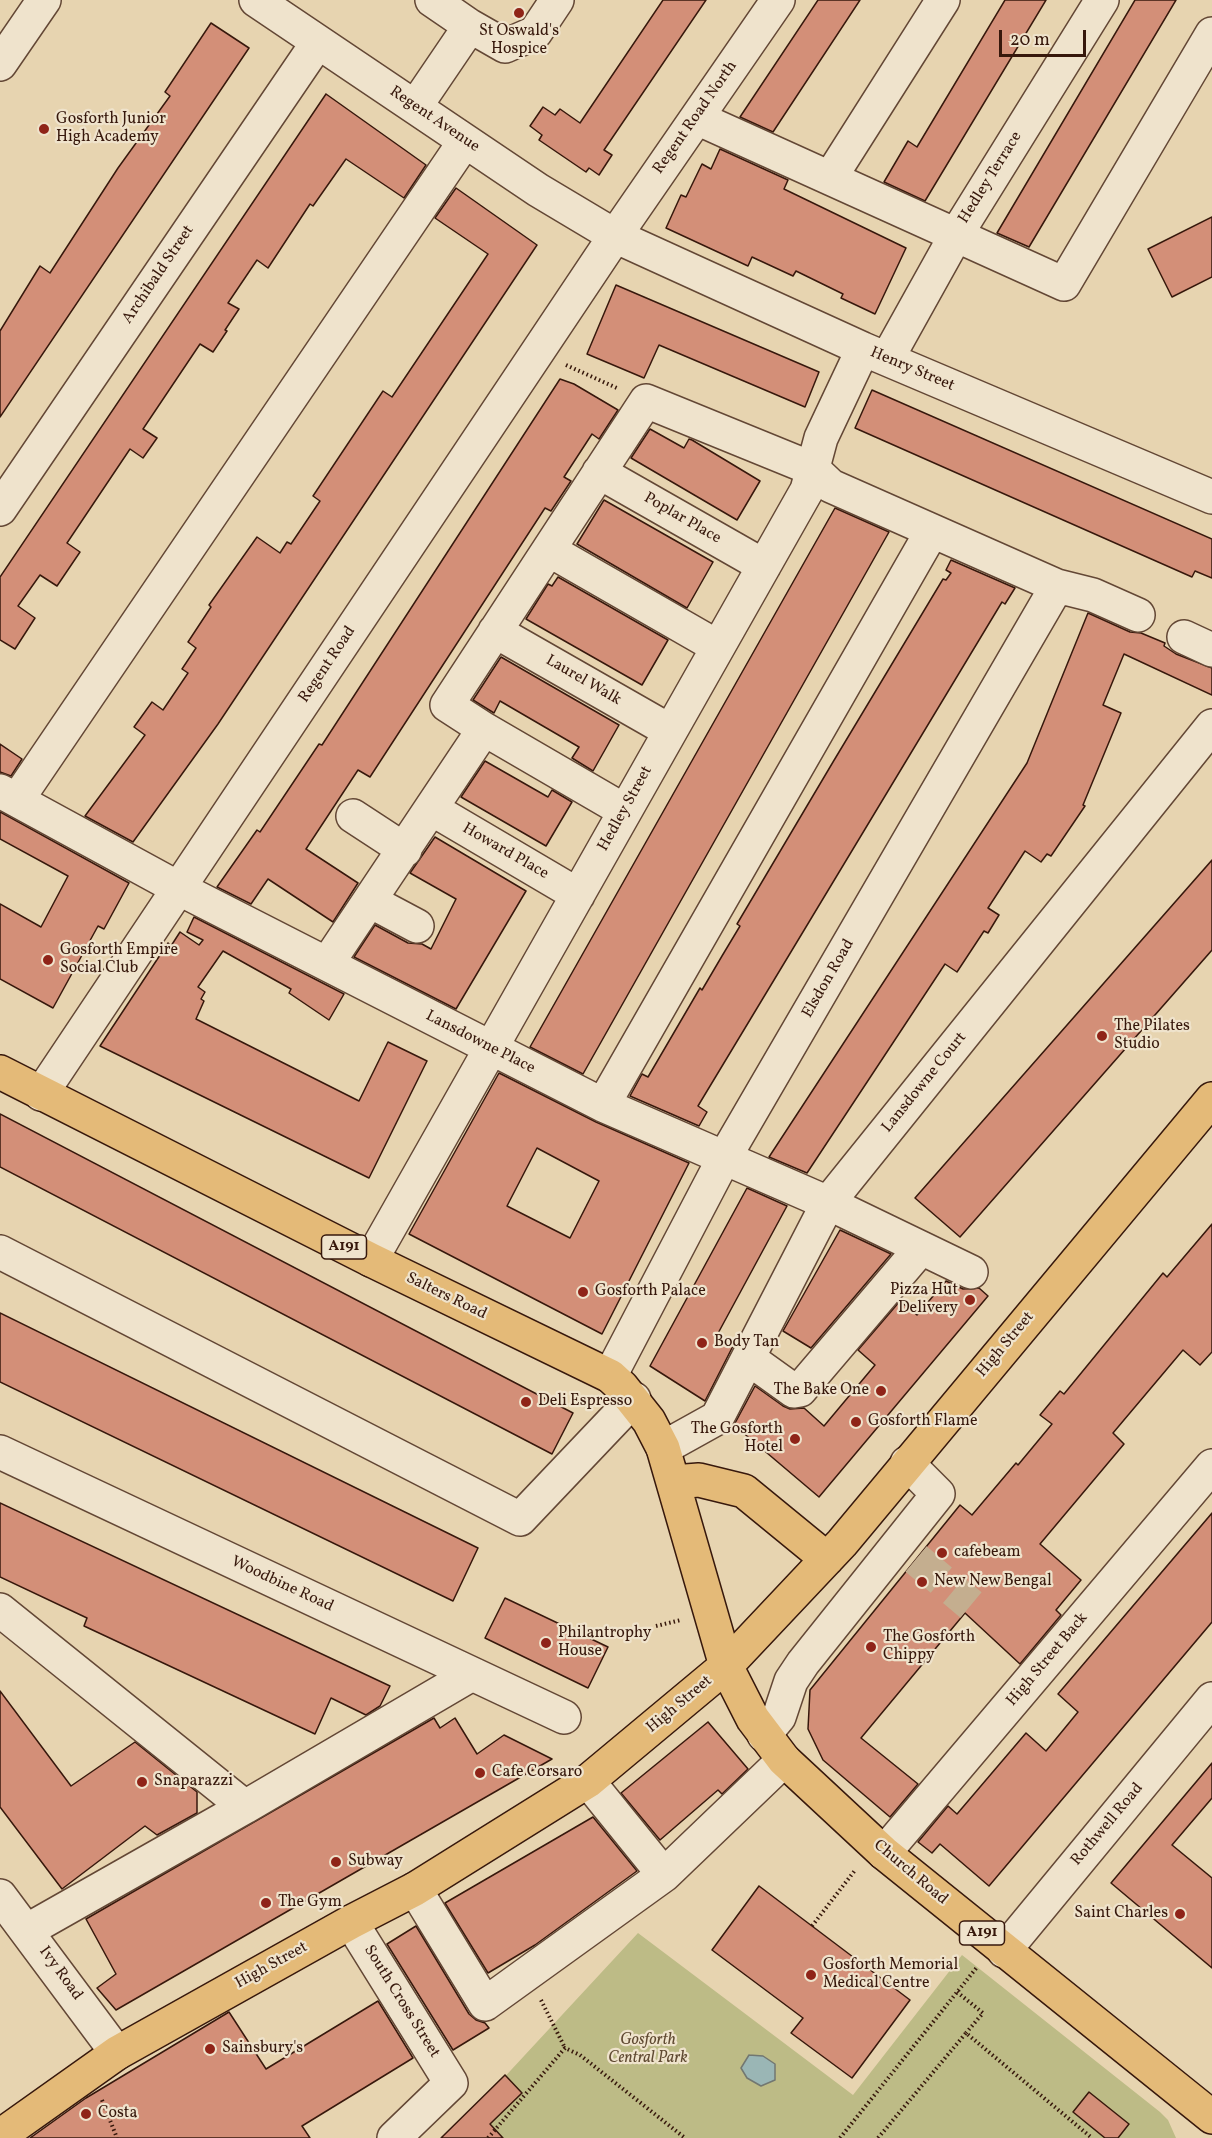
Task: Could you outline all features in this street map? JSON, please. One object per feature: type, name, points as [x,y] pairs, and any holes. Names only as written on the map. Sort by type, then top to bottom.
[{"type":"main road","name":"Salters Road","points":[[0,1072],[41,1095],[371,1260],[610,1376],[634,1399],[663,1448],[726,1666]]},
{"type":"main road","name":"High Street","points":[[0,2136],[117,2053],[351,1922],[415,1889],[588,1781],[726,1666],[835,1551],[906,1463],[1212,1100]]},
{"type":"main road","points":[[673,1482],[699,1480],[744,1491],[835,1551]]},
{"type":"main road","name":"Church Road","points":[[726,1666],[753,1719],[784,1760],[880,1849],[1212,2117]]},
{"type":"street","points":[[0,64],[11,24],[44,0]]},
{"type":"street","points":[[432,0],[505,46],[535,33],[557,0]]},
{"type":"street","name":"Regent Road North","points":[[615,236],[778,0]]},
{"type":"street","points":[[830,178],[943,0]]},
{"type":"street","name":"Hedley Terrace","points":[[875,354],[956,235],[1102,0]]},
{"type":"street","name":"Regent Avenue","points":[[270,4],[318,42],[465,141],[538,190],[615,236]]},
{"type":"street","points":[[415,107],[470,26]]},
{"type":"street","points":[[697,118],[1064,284],[1212,34]]},
{"type":"street","name":"Archibald Street","points":[[0,509],[318,42]]},
{"type":"street","points":[[8,795],[465,141]]},
{"type":"street","name":"Regent Road","points":[[41,1095],[615,236]]},
{"type":"street","name":"Henry Street","points":[[615,236],[875,354],[1212,497]]},
{"type":"street","name":"Hedley Street","points":[[371,1260],[807,490],[821,438],[875,354]]},
{"type":"street","points":[[625,811],[447,705],[646,401],[813,469],[831,486],[1057,586],[1093,595],[1138,615]]},
{"type":"street","name":"Poplar Place","points":[[599,472],[764,566]]},
{"type":"street","points":[[603,1106],[932,531]]},
{"type":"street","points":[[549,550],[718,647]]},
{"type":"street","name":"Elsdon Road","points":[[610,1376],[723,1160],[1057,586]]},
{"type":"street","name":"Laurel Walk","points":[[495,632],[670,731]]},
{"type":"street","name":"Lansdowne Court","points":[[663,1448],[717,1418],[828,1203],[1212,726]]},
{"type":"street","points":[[327,964],[484,729]]},
{"type":"street","name":"Lansdowne Place","points":[[8,795],[178,888],[603,1106],[723,1160],[828,1203],[971,1272]]},
{"type":"street","name":"Howard Place","points":[[432,810],[578,895]]},
{"type":"street","points":[[353,816],[405,850]]},
{"type":"street","points":[[370,901],[417,926]]},
{"type":"street","points":[[748,1358],[794,1391],[800,1390],[921,1248]]},
{"type":"street","points":[[0,1252],[520,1520],[634,1399]]},
{"type":"street","name":"Woodbine Road","points":[[0,1452],[564,1717]]},
{"type":"street","points":[[765,1735],[779,1717],[791,1680],[802,1663],[873,1575],[907,1552],[938,1494],[906,1463]]},
{"type":"street","name":"High Street Back","points":[[880,1849],[1212,1466]]},
{"type":"street","points":[[835,1551],[873,1575]]},
{"type":"street","points":[[0,1610],[245,1807]]},
{"type":"street","points":[[28,1930],[245,1807],[472,1674]]},
{"type":"street","name":"Rothwell Road","points":[[1000,1948],[1212,1699]]},
{"type":"street","points":[[415,1889],[485,2004],[664,1875],[784,1760]]},
{"type":"street","points":[[588,1781],[664,1875]]},
{"type":"street","name":"Ivy Road","points":[[0,1896],[28,1930],[117,2053]]},
{"type":"street","name":"South Cross Street","points":[[351,1922],[452,2083],[394,2138]]},
{"type":"path","points":[[538,352],[646,401]]},
{"type":"path","points":[[812,1926],[880,1849]]},
{"type":"path","points":[[840,2138],[957,1992],[1000,1948]]},
{"type":"path","points":[[528,1974],[565,2048],[579,2055],[685,2138]]},
{"type":"path","points":[[878,2138],[983,2013],[957,1992]]},
{"type":"path","points":[[966,2033],[1092,2138]]},
{"type":"path","points":[[489,2138],[565,2048]]},
{"type":"path","points":[[86,2074],[104,2103],[117,2138]]},
{"type":"green space","name":"Gosforth Central Park","points":[[638,1933],[853,2095],[962,1955],[1160,2112],[1168,2120],[1176,2138],[448,2138]]},
{"type":"water","points":[[749,2055],[763,2056],[775,2064],[775,2080],[761,2086],[747,2078],[741,2068]]},
{"type":"building","points":[[663,0],[706,0],[604,150],[612,155],[599,175],[589,168],[586,172],[539,140],[542,135],[530,126],[543,107],[555,115],[560,109],[580,123]]},
{"type":"building","points":[[818,0],[860,0],[773,132],[740,117]]},
{"type":"building","points":[[1005,0],[1046,0],[925,201],[884,182],[908,141],[917,147]]},
{"type":"building","points":[[1135,0],[1176,0],[1029,247],[997,233]]},
{"type":"building","points":[[211,23],[249,48],[0,417],[0,331],[40,266],[50,273],[118,168],[170,96],[165,92]]},
{"type":"building","points":[[326,94],[426,165],[404,198],[346,159],[313,206],[310,204],[268,268],[257,260],[228,303],[239,309],[213,352],[200,344],[143,429],[157,438],[143,458],[130,449],[67,543],[80,552],[57,586],[40,575],[18,606],[35,618],[15,649],[0,640],[0,577]]},
{"type":"building","points":[[720,149],[788,180],[784,189],[906,248],[875,314],[841,298],[843,294],[796,271],[793,276],[752,257],[748,266],[666,228],[681,195],[686,197],[702,164],[711,169]]},
{"type":"building","points":[[456,188],[537,245],[218,724],[133,842],[85,816],[145,735],[134,727],[152,702],[163,710],[188,673],[182,669],[196,648],[188,642],[211,607],[209,605],[257,537],[280,553],[287,542],[291,544],[320,501],[313,496],[383,391],[392,397],[488,254],[435,218]]},
{"type":"building","points":[[1212,217],[1212,277],[1172,297],[1148,249]]},
{"type":"building","points":[[616,285],[819,372],[805,407],[659,345],[644,378],[587,354]]},
{"type":"building","points":[[560,379],[574,384],[618,410],[599,439],[592,434],[564,477],[571,481],[551,511],[545,508],[370,777],[358,770],[306,849],[358,883],[333,922],[268,879],[251,904],[217,887],[257,830],[260,832],[319,744],[322,745]]},
{"type":"building","points":[[872,390],[1212,539],[1212,578],[1195,571],[1192,577],[855,428]]},
{"type":"building","points":[[650,429],[684,448],[689,439],[692,440],[760,481],[737,520],[631,458]]},
{"type":"building","points":[[604,500],[713,562],[687,608],[577,544]]},
{"type":"building","points":[[835,508],[889,532],[583,1074],[530,1047]]},
{"type":"building","points":[[951,560],[1015,588],[1005,604],[1002,602],[698,1106],[707,1112],[699,1126],[630,1096],[642,1074],[648,1077],[700,988],[702,990],[740,926],[737,924],[833,762],[943,579],[946,580],[951,573],[946,570]]},
{"type":"building","points":[[558,577],[668,640],[642,685],[526,619],[548,584],[552,586]]},
{"type":"building","points":[[1088,613],[1130,632],[1141,633],[1165,643],[1164,646],[1176,654],[1212,668],[1212,695],[1124,654],[1103,705],[1121,713],[1083,805],[1085,806],[1051,856],[1047,854],[1041,862],[1025,851],[988,908],[999,915],[988,933],[984,931],[957,972],[945,964],[807,1173],[769,1157],[1027,763]]},
{"type":"building","points":[[501,657],[619,725],[593,771],[572,758],[579,747],[500,701],[494,713],[473,700]]},
{"type":"building","points":[[0,744],[22,759],[11,776],[0,772]]},
{"type":"building","points":[[485,761],[548,797],[552,790],[572,802],[546,846],[461,797]]},
{"type":"building","points":[[0,812],[129,883],[104,929],[98,926],[53,1008],[0,979],[0,904],[41,927],[68,876],[0,839]]},
{"type":"building","points":[[435,837],[526,891],[456,1009],[354,957],[375,925],[408,943],[422,944],[431,949],[456,899],[410,873]]},
{"type":"building","points":[[1212,860],[1212,950],[960,1237],[915,1198]]},
{"type":"building","points":[[194,917],[344,994],[329,1020],[289,993],[291,989],[223,951],[198,987],[205,992],[201,999],[204,1001],[196,1019],[359,1101],[388,1042],[427,1061],[369,1178],[100,1046],[168,943],[171,946],[180,932],[199,945],[203,940],[187,932]]},
{"type":"building","points":[[499,1073],[596,1122],[689,1163],[602,1334],[409,1234]],"holes":[[[537,1148],[599,1181],[570,1238],[507,1206]]]},
{"type":"building","points":[[0,1114],[573,1413],[552,1454],[0,1167]]},
{"type":"building","points":[[747,1188],[787,1206],[716,1337],[733,1346],[705,1401],[650,1366]]},
{"type":"building","points":[[1212,1224],[1212,1352],[1200,1365],[1183,1350],[1113,1433],[1124,1444],[1040,1544],[1081,1580],[1056,1610],[1061,1615],[1020,1664],[965,1613],[861,1738],[918,1784],[890,1817],[823,1760],[808,1729],[810,1690],[960,1505],[972,1515],[1016,1463],[1018,1465],[1052,1424],[1040,1415],[1060,1391],[1064,1394],[1163,1273],[1167,1277]]},
{"type":"building","points":[[840,1230],[891,1254],[811,1348],[783,1331]]},
{"type":"building","points":[[946,1281],[963,1289],[979,1288],[988,1296],[819,1497],[734,1425],[755,1386],[783,1406],[790,1409],[804,1408],[824,1426],[875,1365],[858,1350],[900,1301],[917,1315]]},
{"type":"building","points":[[0,1313],[478,1548],[453,1601],[0,1382]]},
{"type":"building","points":[[0,1503],[390,1686],[380,1706],[366,1715],[331,1698],[315,1734],[84,1626],[87,1618],[0,1577]]},
{"type":"building","points":[[1212,1513],[1212,1622],[989,1886],[940,1844],[932,1853],[918,1842],[948,1806],[957,1814],[1026,1733],[1046,1751],[1078,1712],[1058,1694]]},
{"type":"building","name":"Philantrophy House","points":[[505,1598],[608,1647],[588,1688],[485,1638]]},
{"type":"building","points":[[0,1691],[71,1786],[135,1742],[197,1792],[197,1813],[157,1835],[145,1826],[62,1889],[0,1807]]},
{"type":"building","points":[[434,1718],[440,1728],[455,1718],[477,1754],[504,1735],[552,1759],[116,2010],[97,1988],[116,1974],[86,1919]]},
{"type":"building","points":[[708,1722],[748,1769],[722,1794],[718,1790],[660,1840],[621,1793]]},
{"type":"building","name":"Saint Charles","points":[[1212,1763],[1212,1798],[1172,1845],[1212,1878],[1212,1968],[1111,1883]]},
{"type":"building","points":[[593,1817],[637,1871],[535,1945],[488,1973],[445,1903]]},
{"type":"building","name":"Gosforth Memorial Medical Centre","points":[[759,1886],[910,2000],[852,2078],[791,2033],[803,2018],[712,1950]]},
{"type":"building","points":[[416,1926],[469,2014],[485,2023],[489,2028],[453,2050],[387,1944]]},
{"type":"building","points":[[378,2001],[413,2058],[302,2126],[310,2138],[30,2138],[86,2098],[229,2012],[266,2069]]},
{"type":"building","points":[[505,2075],[522,2093],[490,2124],[503,2138],[441,2138]]},
{"type":"building","points":[[1089,2092],[1129,2124],[1118,2138],[1105,2138],[1073,2112]]},
{"type":"tunnel","points":[[916,1559],[971,1605]]},
{"type":"place","name":"St Oswald's Hospice","points":[[519,13]]},
{"type":"place","name":"Gosforth Junior High Academy","points":[[44,129]]},
{"type":"place","name":"Gosforth Empire Social Club","points":[[48,960]]},
{"type":"place","name":"The Pilates Studio","points":[[1102,1036]]},
{"type":"place","name":"Gosforth Palace","points":[[583,1292]]},
{"type":"place","name":"Pizza Hut Delivery","points":[[970,1300]]},
{"type":"place","name":"Body Tan","points":[[702,1343]]},
{"type":"place","name":"The Bake One","points":[[881,1391]]},
{"type":"place","name":"Deli Espresso","points":[[526,1402]]},
{"type":"place","name":"Gosforth Flame","points":[[856,1422]]},
{"type":"place","name":"The Gosforth Hotel","points":[[795,1439]]},
{"type":"place","name":"cafebeam","points":[[942,1553]]},
{"type":"place","name":"New New Bengal","points":[[922,1582]]},
{"type":"place","name":"Philantrophy House","points":[[546,1643]]},
{"type":"place","name":"The Gosforth Chippy","points":[[871,1647]]},
{"type":"place","name":"Cafe Corsaro","points":[[480,1773]]},
{"type":"place","name":"Snaparazzi","points":[[142,1782]]},
{"type":"place","name":"Subway","points":[[336,1862]]},
{"type":"place","name":"The Gym","points":[[266,1903]]},
{"type":"place","name":"Saint Charles","points":[[1180,1914]]},
{"type":"place","name":"Gosforth Memorial Medical Centre","points":[[811,1975]]},
{"type":"place","name":"Sainsbury's","points":[[210,2049]]},
{"type":"place","name":"Costa","points":[[86,2114]]}]
